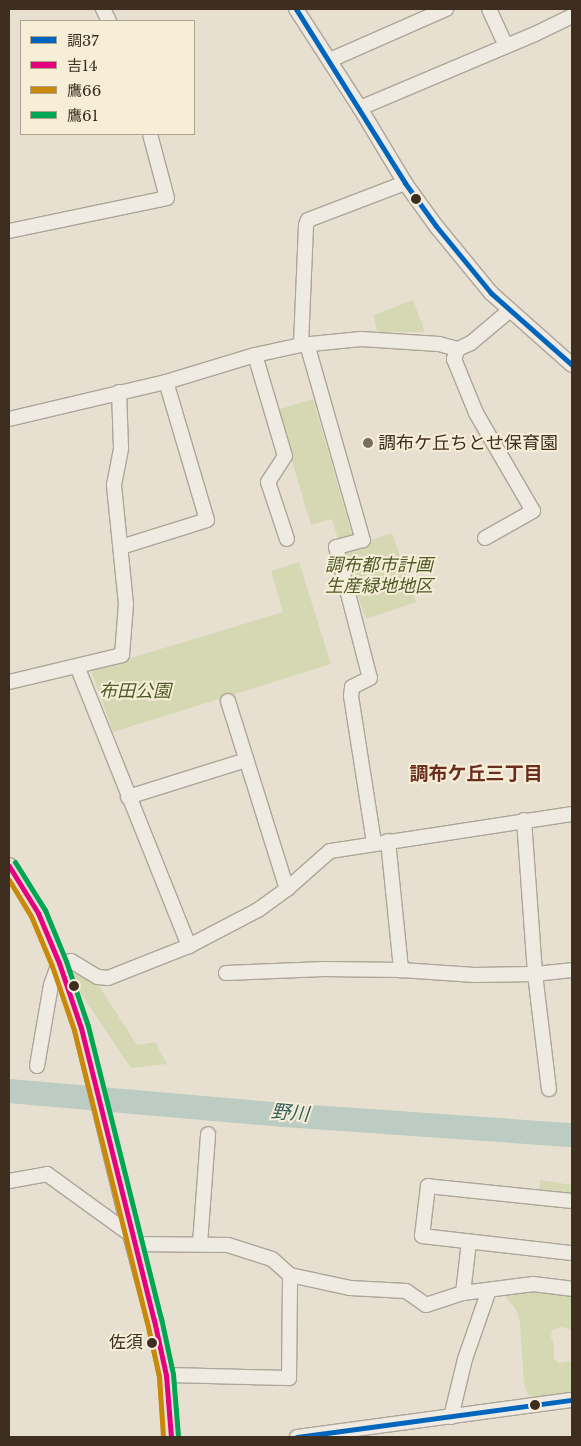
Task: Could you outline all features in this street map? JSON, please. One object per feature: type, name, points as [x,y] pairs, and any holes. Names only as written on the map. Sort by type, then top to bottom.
[{"type":"main road","points":[[9,866],[38,913],[59,963],[81,1028],[102,1119],[154,1320],[166,1375],[171,1437]]},
{"type":"street","points":[[330,60],[446,9]]},
{"type":"street","points":[[489,9],[506,46]]},
{"type":"street","points":[[300,10],[405,183],[450,244],[491,293],[572,365]]},
{"type":"street","points":[[360,108],[572,16]]},
{"type":"street","points":[[9,231],[167,198],[150,135]]},
{"type":"street","points":[[401,970],[381,842],[351,696],[352,687],[370,678],[336,547],[363,540],[304,345],[306,225],[308,220],[405,183]]},
{"type":"street","points":[[9,419],[166,382],[255,356],[304,345],[361,339],[439,344],[458,349],[471,343],[510,310]]},
{"type":"street","points":[[458,349],[454,359],[476,413],[533,511],[485,538]]},
{"type":"street","points":[[255,356],[285,456],[268,482],[287,538]]},
{"type":"street","points":[[121,547],[207,520],[166,382]]},
{"type":"street","points":[[9,682],[122,655],[126,604],[114,485],[121,448],[118,392]]},
{"type":"street","points":[[77,666],[128,797],[190,946]]},
{"type":"street","points":[[228,701],[287,889]]},
{"type":"street","points":[[128,797],[246,760]]},
{"type":"street","points":[[37,1066],[51,985],[59,963],[71,961],[98,977],[108,978],[190,946],[258,910],[287,889],[330,851],[572,814]]},
{"type":"street","points":[[524,820],[535,974],[549,1089]]},
{"type":"street","points":[[226,973],[324,969],[401,970],[475,975],[535,974],[572,970]]},
{"type":"street","points":[[200,1244],[208,1134]]},
{"type":"street","points":[[9,1182],[46,1174],[132,1239],[228,1245],[272,1260],[290,1275],[350,1288],[406,1291],[426,1305],[463,1293],[533,1284],[572,1289]]},
{"type":"street","points":[[572,1201],[428,1186],[422,1236],[469,1242],[572,1250]]},
{"type":"street","points":[[463,1293],[469,1242]]},
{"type":"street","points":[[166,1375],[289,1378],[290,1275]]},
{"type":"street","points":[[451,1417],[464,1359],[489,1290]]},
{"type":"street","points":[[297,1437],[353,1433],[572,1400]]},
{"type":"green space","points":[[413,300],[425,332],[377,332],[374,315]]},
{"type":"green space","name":"調布都市計画 生産緑地地区","points":[[313,399],[353,538],[339,542],[332,519],[311,525],[277,410]]},
{"type":"green space","name":"調布都市計画 生産緑地地区","points":[[392,533],[416,602],[366,619],[342,550]]},
{"type":"green space","name":"布田公園","points":[[299,562],[331,664],[113,732],[91,670],[283,612],[271,571]]},
{"type":"green space","points":[[76,968],[97,983],[137,1045],[155,1042],[167,1064],[131,1068],[76,986],[72,970]]},
{"type":"green space","points":[[540,1180],[572,1185],[572,1209],[538,1203]]},
{"type":"green space","points":[[529,1277],[572,1280],[572,1332],[568,1328],[560,1327],[552,1330],[551,1337],[554,1344],[554,1359],[559,1363],[572,1361],[572,1392],[537,1399],[528,1395],[524,1383],[520,1323],[516,1309],[506,1298],[510,1289]]},
{"type":"waterway","name":"野川","points":[[9,1091],[284,1115],[572,1135]]},
{"type":"transit line","name":"調37","points":[[296,9],[405,183],[436,226],[491,293],[572,365]]},
{"type":"transit line","name":"鷹61","points":[[15,862],[45,910],[66,961],[88,1026],[161,1318],[173,1374],[178,1436]]},
{"type":"transit line","name":"吉14","points":[[9,866],[38,913],[59,963],[81,1028],[154,1320],[166,1375],[171,1437]]},
{"type":"transit line","name":"鷹66","points":[[9,880],[31,916],[52,966],[74,1030],[159,1376],[163,1437]]},
{"type":"transit line","name":"調37","points":[[297,1437],[572,1400]]},
{"type":"place","name":"調布ケ丘ちとせ保育園","points":[[368,443]]},
{"type":"place","name":"佐須","points":[[152,1343]]},
{"type":"district","name":"調布ケ丘三丁目","points":[[476,774]]}]
